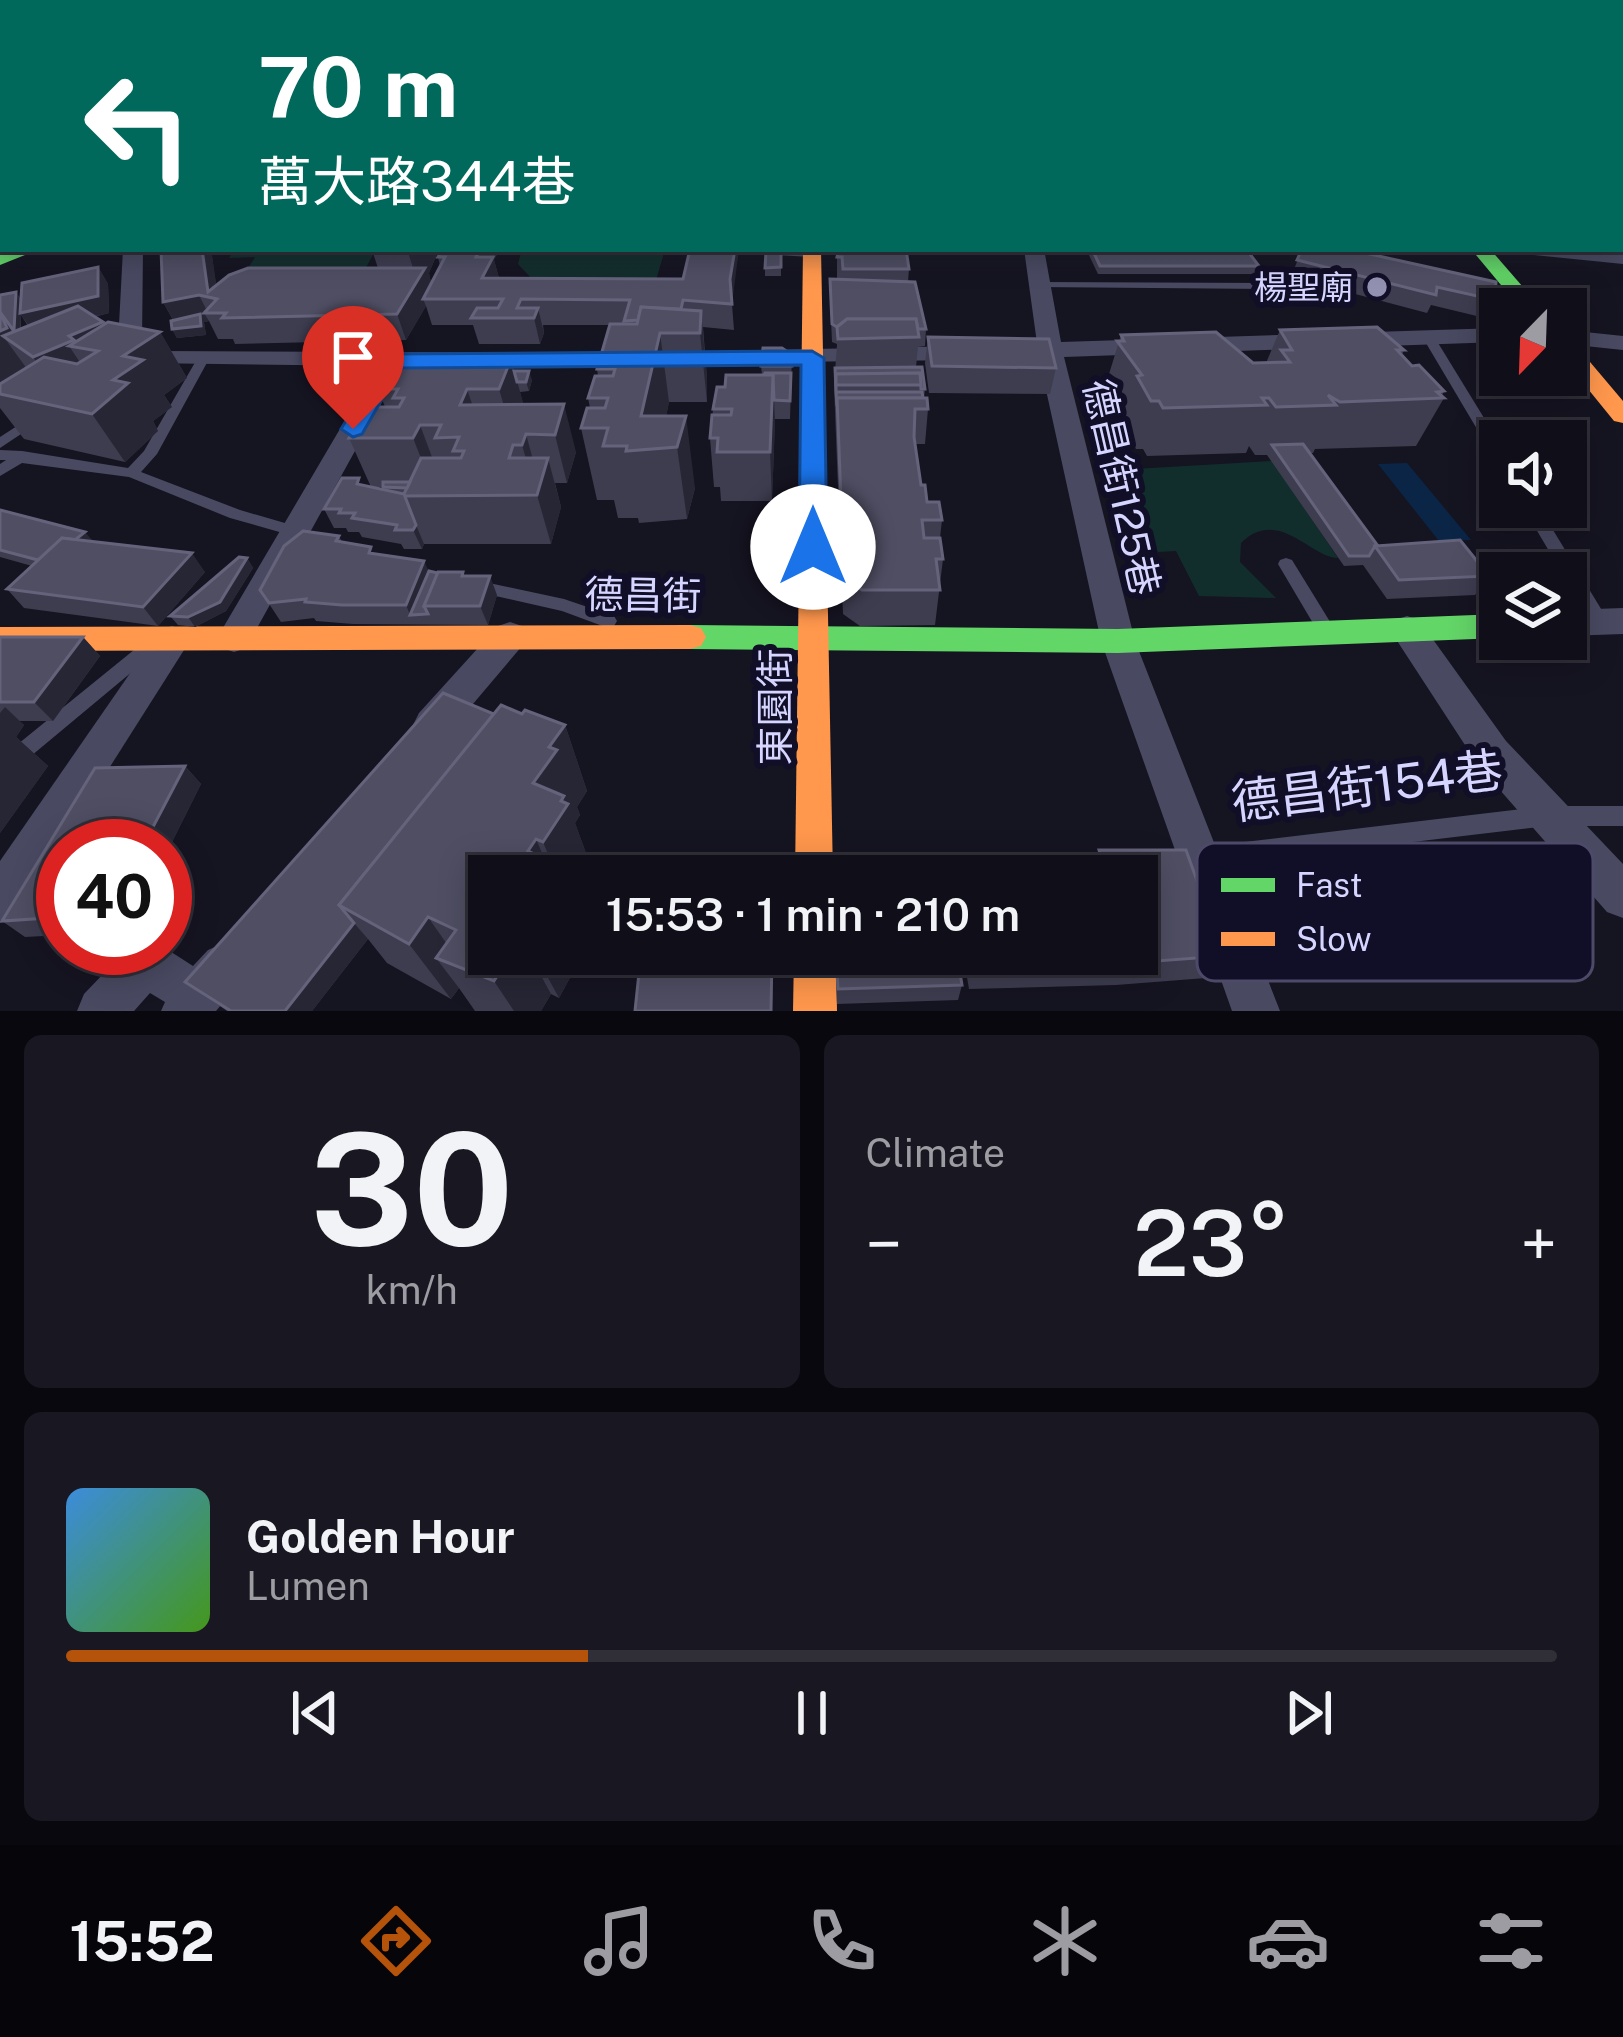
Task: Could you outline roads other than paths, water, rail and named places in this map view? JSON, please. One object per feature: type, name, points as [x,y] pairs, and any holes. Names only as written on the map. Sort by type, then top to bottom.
[{"type":"street","points":[[133,252],[130,344],[151,358],[812,358],[1479,336]]},
{"type":"street","name":"東園街","points":[[807,855],[813,641],[812,252]]},
{"type":"street","name":"德昌街125巷","points":[[1034,252],[1050,350],[1118,641],[1197,854]]},
{"type":"street","points":[[1483,252],[1514,288]]},
{"type":"street","points":[[1564,252],[1623,258]]},
{"type":"street","points":[[1587,339],[1623,343]]},
{"type":"street","points":[[234,638],[304,535],[393,361]]},
{"type":"street","points":[[1587,373],[1623,416]]},
{"type":"street","name":"德昌街","points":[[0,638],[651,635],[813,641],[1118,641],[1479,627]]},
{"type":"street","name":"德昌街154巷","points":[[1407,630],[1492,753],[1573,843]]},
{"type":"street","points":[[400,762],[510,636]]},
{"type":"street","points":[[0,899],[165,640]]},
{"type":"street","name":"德昌街154巷","points":[[1593,864],[1623,896]]},
{"type":"street","points":[[100,1011],[146,963],[191,1004],[244,942]]},
{"type":"street","points":[[814,975],[815,1011]]},
{"type":"street","name":"德昌街125巷","points":[[1245,981],[1256,1011]]},
{"type":"lane","points":[[1039,285],[1269,286]]},
{"type":"lane","points":[[1429,338],[1479,421]]},
{"type":"lane","points":[[131,473],[150,454],[203,359]]},
{"type":"lane","points":[[0,444],[44,412]]},
{"type":"lane","points":[[0,455],[131,473],[304,535]]},
{"type":"lane","points":[[0,471],[22,456]]},
{"type":"lane","points":[[1543,528],[1596,622]]},
{"type":"lane","points":[[1286,564],[1327,633]]},
{"type":"lane","points":[[461,583],[564,605],[651,635]]},
{"type":"lane","points":[[0,758],[24,750],[165,640]]},
{"type":"lane","points":[[1547,816],[1623,816]]},
{"type":"lane","name":"德昌街154巷","points":[[1317,843],[1547,816]]},
{"type":"water","points":[[1407,463],[1471,540],[1439,541],[1378,464]]},
{"type":"place","name":"楊聖廟","points":[[1377,287]]}]
